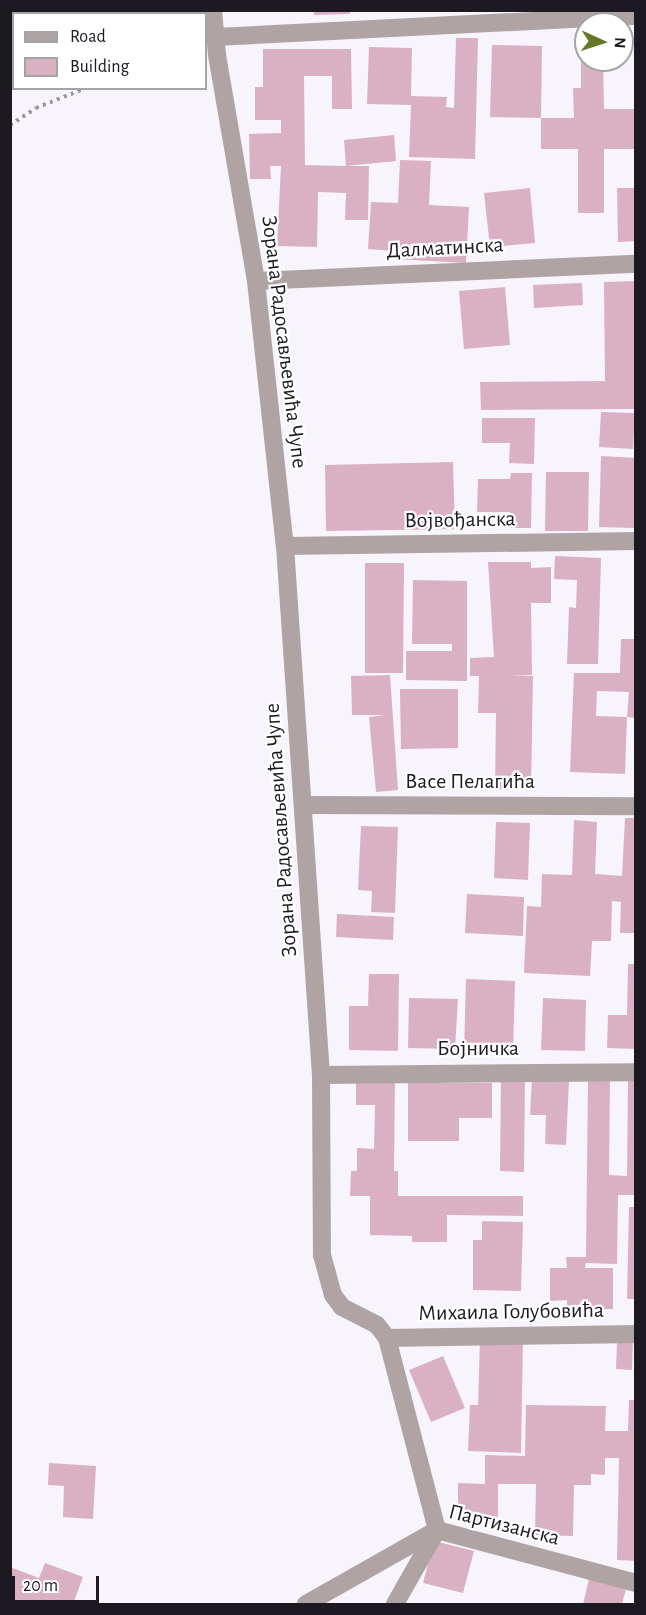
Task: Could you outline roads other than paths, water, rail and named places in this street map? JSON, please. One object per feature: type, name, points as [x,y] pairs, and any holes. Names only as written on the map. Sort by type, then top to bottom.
[{"type":"street","name":"Зорана Радосављевића Чупе","points":[[213,10],[256,280],[285,546],[321,1074],[322,1256],[327,1280],[342,1307],[365,1315],[387,1338],[437,1530]]},
{"type":"street","points":[[216,37],[636,16]]},
{"type":"street","name":"Далматинска","points":[[256,280],[636,264]]},
{"type":"street","name":"Војвођанска","points":[[285,546],[636,541]]},
{"type":"street","name":"Васе Пелагића","points":[[304,805],[636,806]]},
{"type":"street","name":"Бојничка","points":[[321,1074],[636,1072]]},
{"type":"street","name":"Михаила Голубовића","points":[[387,1338],[636,1334]]},
{"type":"street","points":[[395,1605],[437,1530]]},
{"type":"street","name":"Партизанска","points":[[306,1605],[437,1530],[636,1583]]}]
